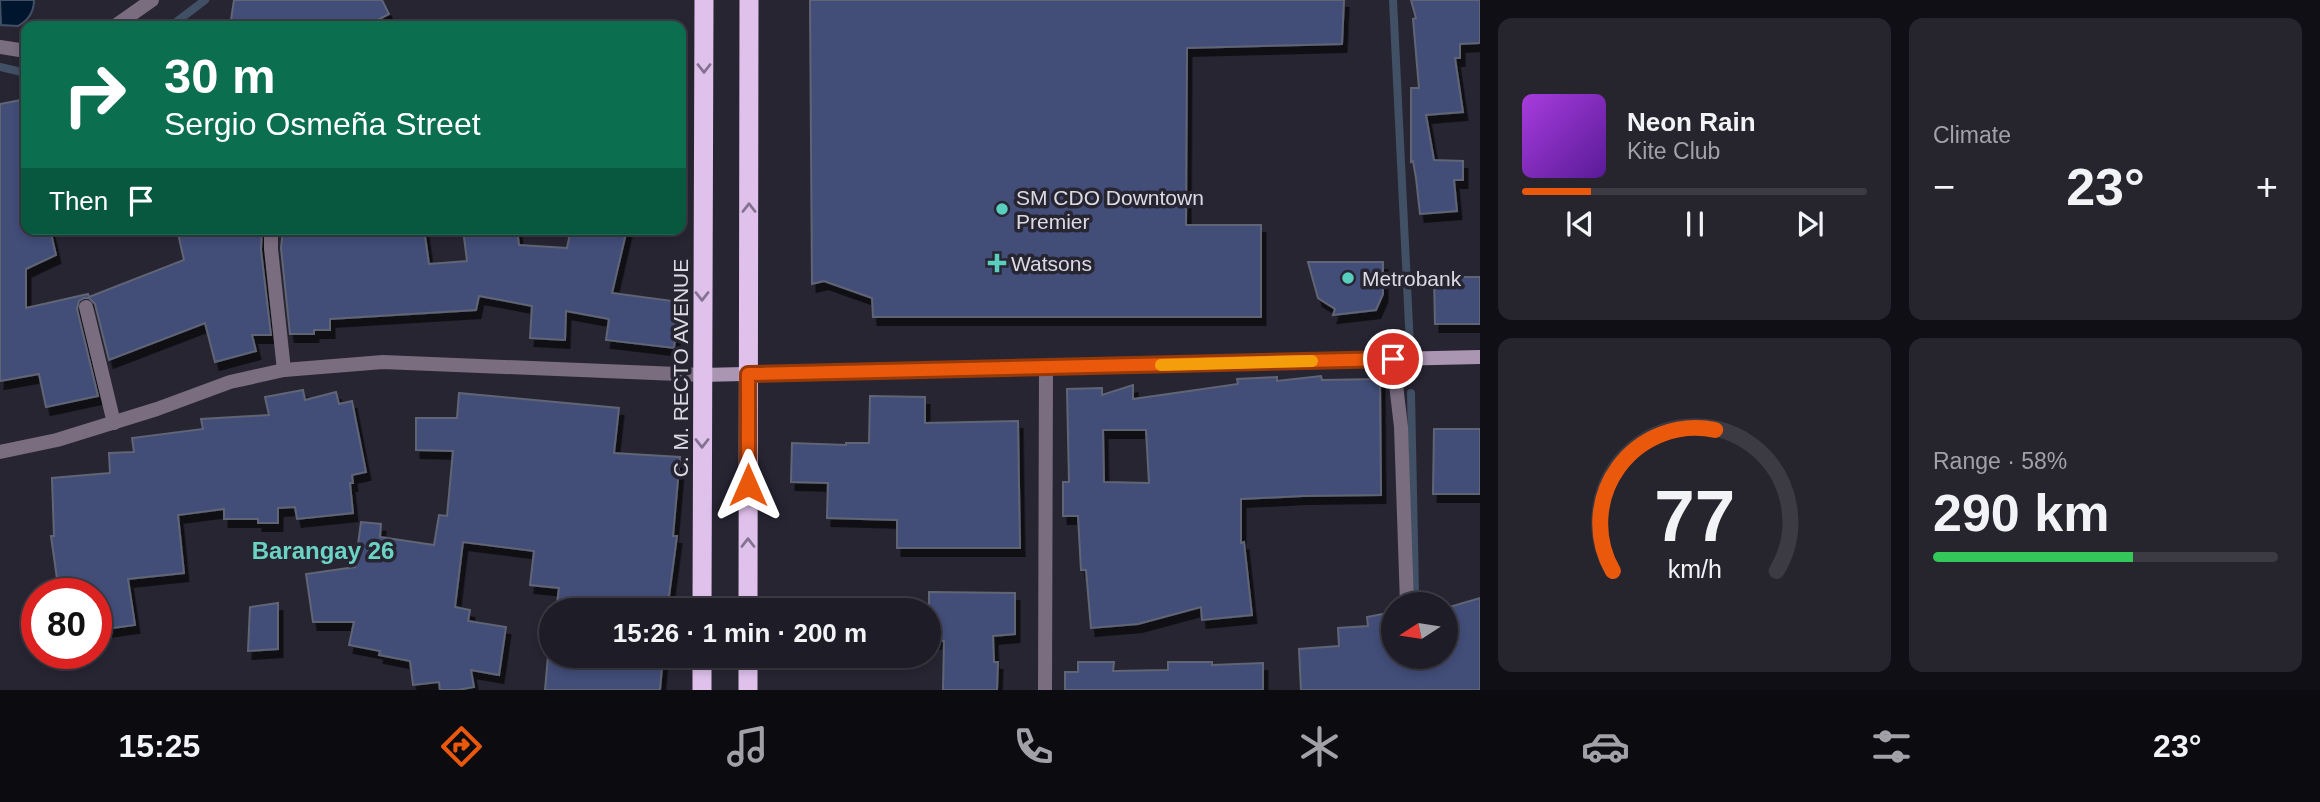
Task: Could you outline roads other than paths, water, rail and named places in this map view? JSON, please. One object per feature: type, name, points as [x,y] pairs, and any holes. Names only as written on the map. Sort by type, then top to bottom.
[{"type":"highway","name":"C. M. RECTO AVENUE","points":[[702,598],[704,0]]},
{"type":"highway","points":[[748,598],[749,0]]},
{"type":"highway","points":[[702,668],[702,690]]},
{"type":"highway","points":[[748,668],[748,690]]},
{"type":"main road","points":[[702,375],[1480,357]]},
{"type":"street","points":[[122,21],[152,0]]},
{"type":"street","points":[[0,47],[21,50]]},
{"type":"street","points":[[271,235],[285,370]]},
{"type":"street","points":[[86,307],[114,424]]},
{"type":"street","points":[[1393,359],[1401,427],[1407,592]]},
{"type":"street","points":[[0,452],[114,424],[230,382],[285,370],[405,362],[702,375]]},
{"type":"street","points":[[1045,690],[1046,367]]},
{"type":"water","points":[[0,0],[34,0],[32,12],[18,26],[1,25]]},
{"type":"waterway","points":[[178,21],[205,0]]},
{"type":"waterway","points":[[1393,0],[1410,346]]},
{"type":"waterway","points":[[0,67],[21,72]]},
{"type":"waterway","points":[[1411,393],[1415,592]]},
{"type":"place","name":"SM CDO Downtown Premier","points":[[1002,209]]},
{"type":"place","name":"Watsons","points":[[997,263]]},
{"type":"place","name":"Metrobank","points":[[1348,278]]},
{"type":"district","name":"Barangay 26","points":[[323,550]]}]
